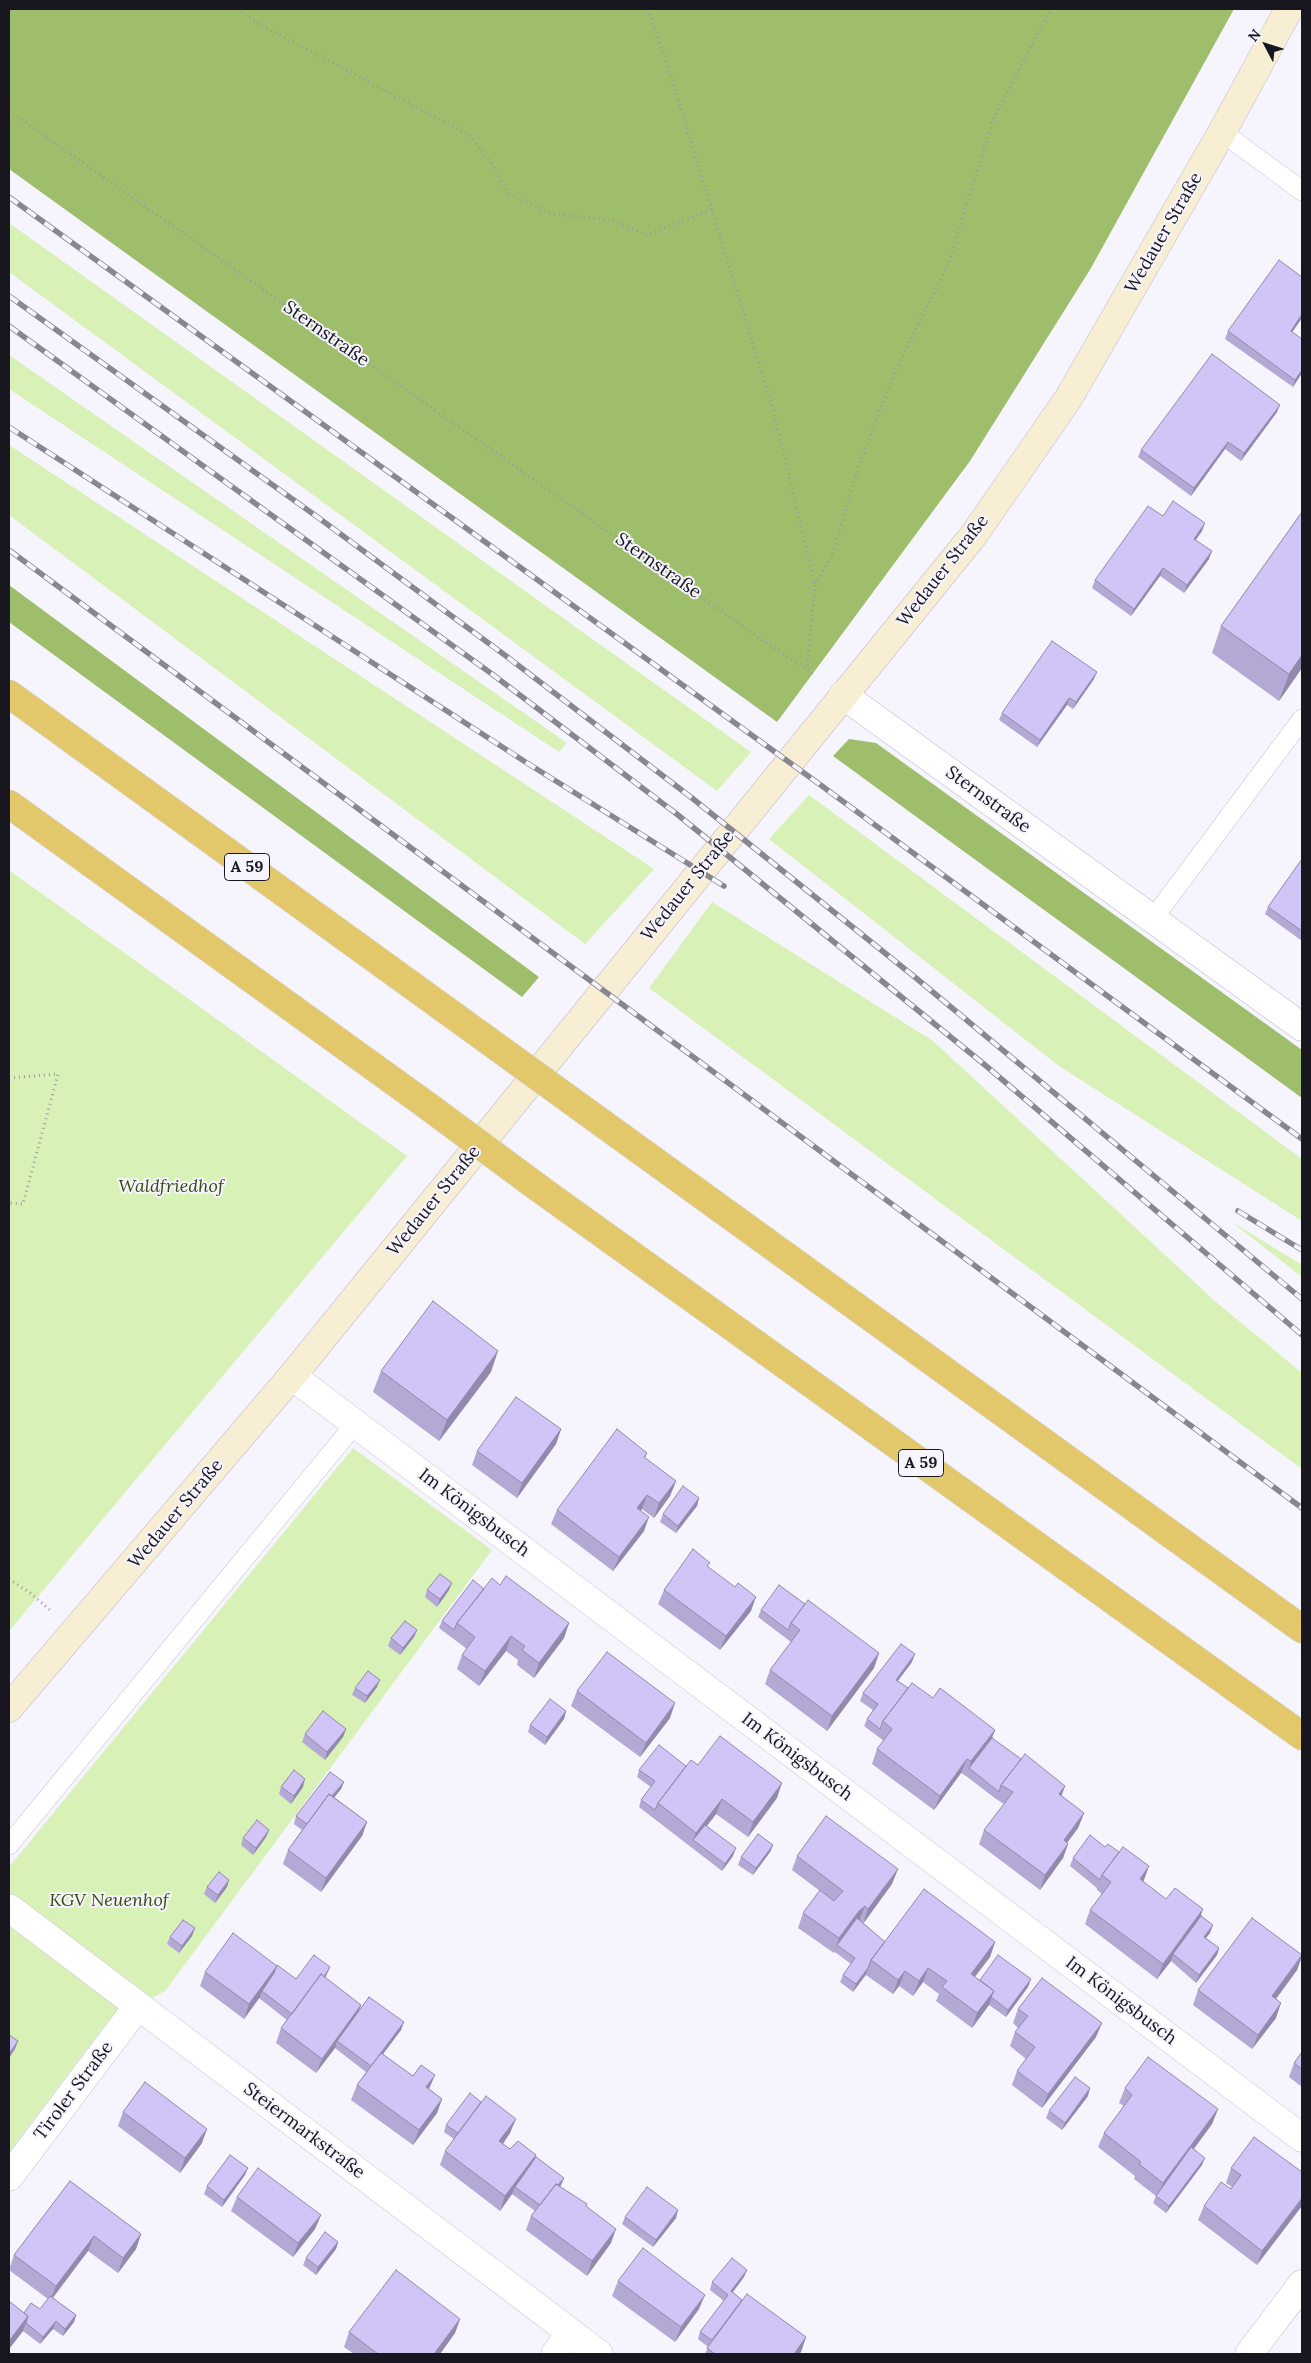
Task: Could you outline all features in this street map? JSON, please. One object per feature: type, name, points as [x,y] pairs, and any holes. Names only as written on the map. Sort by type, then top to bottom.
[{"type":"highway","name":"A 59","points":[[9,694],[1302,1629]]},
{"type":"highway","name":"A 59","points":[[9,804],[540,1189],[1302,1736]]},
{"type":"street","name":"Wedauer Straße","points":[[9,1708],[292,1376],[972,536],[1068,399],[1222,132],[1289,9]]},
{"type":"street","name":"Sternstraße","points":[[843,695],[1302,1027]]},
{"type":"street","name":"Im Königsbusch","points":[[292,1376],[1302,2138]]},
{"type":"street","name":"Steiermarkstraße","points":[[9,1908],[138,2006],[563,2344],[599,2354]]},
{"type":"street","name":"Tiroler Straße","points":[[9,2177],[138,2006]]},
{"type":"street","points":[[1249,2354],[1302,2284]]},
{"type":"lane","points":[[1222,132],[1302,191]]},
{"type":"lane","points":[[1152,920],[1302,719]]},
{"type":"lane","points":[[9,1845],[355,1424]]},
{"type":"path","points":[[237,9],[270,30],[471,136],[491,163],[509,194],[553,214],[610,220],[647,235],[712,210]]},
{"type":"path","points":[[648,9],[773,410],[815,584],[807,669]]},
{"type":"path","points":[[815,584],[832,556],[859,464],[895,371],[948,265],[994,117],[1051,9]]},
{"type":"path","name":"Sternstraße","points":[[9,111],[843,695]]},
{"type":"path","points":[[9,1078],[58,1074],[23,1204],[9,1203]]},
{"type":"path","points":[[9,1579],[29,1592],[75,1631]]},
{"type":"green space","points":[[9,9],[1234,9],[1091,268],[970,461],[777,722],[9,169]]},
{"type":"green space","points":[[9,223],[751,752],[717,791],[9,272]]},
{"type":"green space","points":[[9,355],[567,743],[559,752],[9,389]]},
{"type":"green space","points":[[9,445],[654,869],[585,944],[9,515]]},
{"type":"green space","points":[[9,585],[539,977],[522,997],[9,622]]},
{"type":"green space","points":[[849,739],[876,743],[1302,1050],[1302,1098],[833,756]]},
{"type":"green space","points":[[809,795],[1302,1159],[1302,1221],[1059,1066],[769,839]]},
{"type":"green space","name":"Waldfriedhof","points":[[9,870],[407,1156],[9,1631]]},
{"type":"green space","points":[[712,902],[933,1041],[1216,1302],[1302,1373],[1302,1469],[649,988]]},
{"type":"green space","points":[[1232,1222],[1302,1265],[1302,1277]]},
{"type":"green space","name":"KGV Neuenhof","points":[[353,1448],[492,1550],[165,1991],[108,2021],[9,2152],[9,1867]]},
{"type":"building","points":[[1279,260],[1302,277],[1302,314],[1291,331],[1302,339],[1302,370],[1295,380],[1228,331]]},
{"type":"building","points":[[1212,354],[1280,405],[1244,453],[1228,442],[1194,488],[1141,450]]},
{"type":"building","points":[[1173,501],[1205,523],[1194,539],[1212,551],[1187,585],[1163,568],[1134,609],[1095,580],[1148,506],[1163,516]]},
{"type":"building","points":[[1302,512],[1302,655],[1289,674],[1221,626]]},
{"type":"building","points":[[1052,641],[1097,672],[1076,702],[1069,698],[1040,740],[1002,713]]},
{"type":"building","points":[[1302,859],[1302,931],[1268,907]]},
{"type":"building","points":[[433,1301],[498,1351],[447,1420],[381,1371]]},
{"type":"building","points":[[516,1397],[561,1429],[522,1483],[477,1451]]},
{"type":"building","points":[[617,1429],[647,1453],[644,1457],[676,1481],[659,1503],[647,1495],[637,1508],[649,1517],[619,1557],[557,1510]]},
{"type":"building","points":[[683,1486],[699,1498],[678,1526],[663,1514]]},
{"type":"building","points":[[693,1549],[710,1563],[707,1566],[735,1587],[738,1583],[756,1597],[726,1636],[664,1590]]},
{"type":"building","points":[[440,1574],[452,1583],[440,1599],[427,1590]]},
{"type":"building","points":[[506,1576],[569,1623],[539,1663],[522,1650],[525,1646],[511,1636],[485,1671],[462,1655],[475,1637],[457,1623],[492,1578],[500,1585]]},
{"type":"building","points":[[473,1580],[484,1589],[457,1623],[454,1630],[442,1621]]},
{"type":"building","points":[[779,1585],[805,1604],[788,1630],[761,1610]]},
{"type":"building","points":[[808,1600],[879,1653],[832,1716],[770,1670],[800,1630],[791,1623]]},
{"type":"building","points":[[405,1621],[417,1630],[403,1648],[391,1638]]},
{"type":"building","points":[[901,1644],[915,1654],[896,1680],[908,1688],[883,1721],[880,1729],[867,1719],[878,1704],[863,1693]]},
{"type":"building","points":[[607,1652],[675,1703],[646,1743],[577,1691]]},
{"type":"building","points":[[368,1671],[380,1680],[367,1696],[355,1688]]},
{"type":"building","points":[[912,1683],[933,1698],[940,1688],[995,1730],[971,1761],[967,1759],[940,1796],[877,1749],[892,1729],[883,1721]]},
{"type":"building","points":[[550,1699],[566,1711],[547,1737],[530,1725]]},
{"type":"building","points":[[323,1711],[346,1729],[327,1752],[305,1734]]},
{"type":"building","points":[[720,1736],[782,1783],[753,1822],[722,1799],[696,1833],[658,1803],[691,1760],[698,1765]]},
{"type":"building","points":[[992,1738],[1021,1759],[1001,1785],[999,1792],[969,1768]]},
{"type":"building","points":[[659,1745],[686,1766],[658,1803],[655,1810],[641,1800],[655,1781],[639,1770]]},
{"type":"building","points":[[1025,1754],[1065,1786],[1059,1794],[1084,1813],[1064,1840],[1068,1844],[1045,1875],[984,1830],[1013,1792],[1001,1785]]},
{"type":"building","points":[[294,1770],[305,1779],[294,1796],[281,1787]]},
{"type":"building","points":[[330,1772],[344,1782],[332,1796],[329,1794],[307,1824],[296,1816]]},
{"type":"building","points":[[329,1794],[367,1822],[326,1878],[288,1850]]},
{"type":"building","points":[[826,1816],[898,1869],[868,1909],[865,1906],[859,1911],[839,1938],[803,1913],[820,1890],[834,1901],[843,1891],[797,1856]]},
{"type":"building","points":[[257,1820],[269,1830],[256,1848],[243,1838]]},
{"type":"building","points":[[705,1825],[736,1848],[725,1864],[693,1840]]},
{"type":"building","points":[[758,1834],[773,1845],[756,1868],[741,1857]]},
{"type":"building","points":[[1090,1835],[1105,1847],[1108,1844],[1119,1852],[1100,1880],[1073,1858]]},
{"type":"building","points":[[1123,1847],[1149,1866],[1140,1879],[1166,1899],[1175,1888],[1203,1909],[1163,1964],[1090,1910],[1111,1882],[1102,1875]]},
{"type":"building","points":[[219,1872],[229,1880],[218,1895],[207,1887]]},
{"type":"building","points":[[924,1889],[995,1942],[971,1974],[994,1991],[977,2013],[942,1987],[947,1981],[928,1968],[919,1981],[905,1971],[898,1980],[871,1960]]},
{"type":"building","points":[[1201,1916],[1213,1925],[1204,1937],[1219,1948],[1199,1975],[1173,1954]]},
{"type":"building","points":[[857,1918],[885,1942],[856,1984],[843,1975],[855,1958],[837,1945]]},
{"type":"building","points":[[1252,1918],[1302,1955],[1272,1996],[1281,2003],[1258,2035],[1198,1990]]},
{"type":"building","points":[[183,1920],[195,1928],[182,1946],[170,1937]]},
{"type":"building","points":[[233,1933],[277,1966],[249,2004],[205,1972]]},
{"type":"building","points":[[314,1955],[330,1967],[324,1977],[321,1974],[292,2014],[262,1991],[277,1965],[296,1979]]},
{"type":"building","points":[[998,1955],[1031,1979],[1008,2010],[991,1997],[994,1991],[980,1980]]},
{"type":"building","points":[[321,1974],[361,2005],[322,2059],[281,2028]]},
{"type":"building","points":[[1042,1978],[1102,2023],[1048,2094],[1017,2071],[1035,2047],[1015,2032],[1028,2016],[1018,2009]]},
{"type":"building","points":[[369,1997],[404,2022],[371,2066],[337,2041]]},
{"type":"building","points":[[9,2035],[18,2041],[9,2054]]},
{"type":"building","points":[[1302,2052],[1302,2069],[1294,2063]]},
{"type":"building","points":[[381,2053],[413,2076],[421,2065],[435,2075],[426,2087],[442,2099],[419,2130],[357,2085]]},
{"type":"building","points":[[1148,2057],[1218,2109],[1163,2183],[1139,2164],[1141,2162],[1104,2133],[1132,2095],[1125,2088]]},
{"type":"building","points":[[1075,2077],[1090,2088],[1065,2123],[1049,2111]]},
{"type":"building","points":[[145,2082],[207,2129],[185,2158],[123,2112]]},
{"type":"building","points":[[470,2093],[481,2102],[458,2133],[446,2125]]},
{"type":"building","points":[[486,2096],[516,2119],[499,2141],[510,2149],[518,2141],[536,2155],[505,2196],[445,2151]]},
{"type":"building","points":[[1254,2137],[1302,2172],[1302,2198],[1262,2251],[1204,2206],[1221,2182],[1231,2189],[1241,2175],[1231,2168]]},
{"type":"building","points":[[1191,2147],[1205,2158],[1169,2206],[1156,2196]]},
{"type":"building","points":[[230,2155],[248,2168],[224,2200],[207,2186]]},
{"type":"building","points":[[536,2157],[564,2178],[558,2185],[556,2184],[540,2205],[515,2187]]},
{"type":"building","points":[[258,2168],[321,2215],[298,2243],[237,2197]]},
{"type":"building","points":[[70,2181],[141,2234],[123,2258],[94,2236],[56,2286],[14,2255]]},
{"type":"building","points":[[556,2184],[587,2204],[586,2206],[616,2229],[592,2261],[531,2216]]},
{"type":"building","points":[[647,2187],[678,2210],[656,2240],[625,2217]]},
{"type":"building","points":[[325,2232],[338,2242],[318,2267],[306,2258]]},
{"type":"building","points":[[643,2248],[705,2295],[681,2327],[618,2281]]},
{"type":"building","points":[[732,2258],[747,2270],[731,2291],[742,2300],[712,2340],[700,2332],[728,2295],[712,2282]]},
{"type":"building","points":[[396,2270],[460,2319],[434,2354],[378,2354],[349,2332]]},
{"type":"building","points":[[747,2294],[806,2337],[794,2354],[715,2354],[707,2348]]},
{"type":"building","points":[[50,2296],[76,2315],[65,2329],[56,2321],[43,2337],[26,2323],[28,2316],[24,2313],[31,2303],[40,2309]]},
{"type":"building","points":[[9,2301],[28,2316],[9,2341]]},
{"type":"railway","points":[[9,197],[822,786],[1302,1139]]},
{"type":"railway","points":[[9,296],[316,516],[506,656],[692,798],[916,978],[1302,1299]]},
{"type":"railway","points":[[9,326],[492,674],[678,815],[985,1065],[1302,1335]]},
{"type":"railway","points":[[9,427],[527,763],[724,886]]},
{"type":"railway","points":[[9,550],[1302,1508]]},
{"type":"railway","points":[[1238,1211],[1302,1250]]}]
